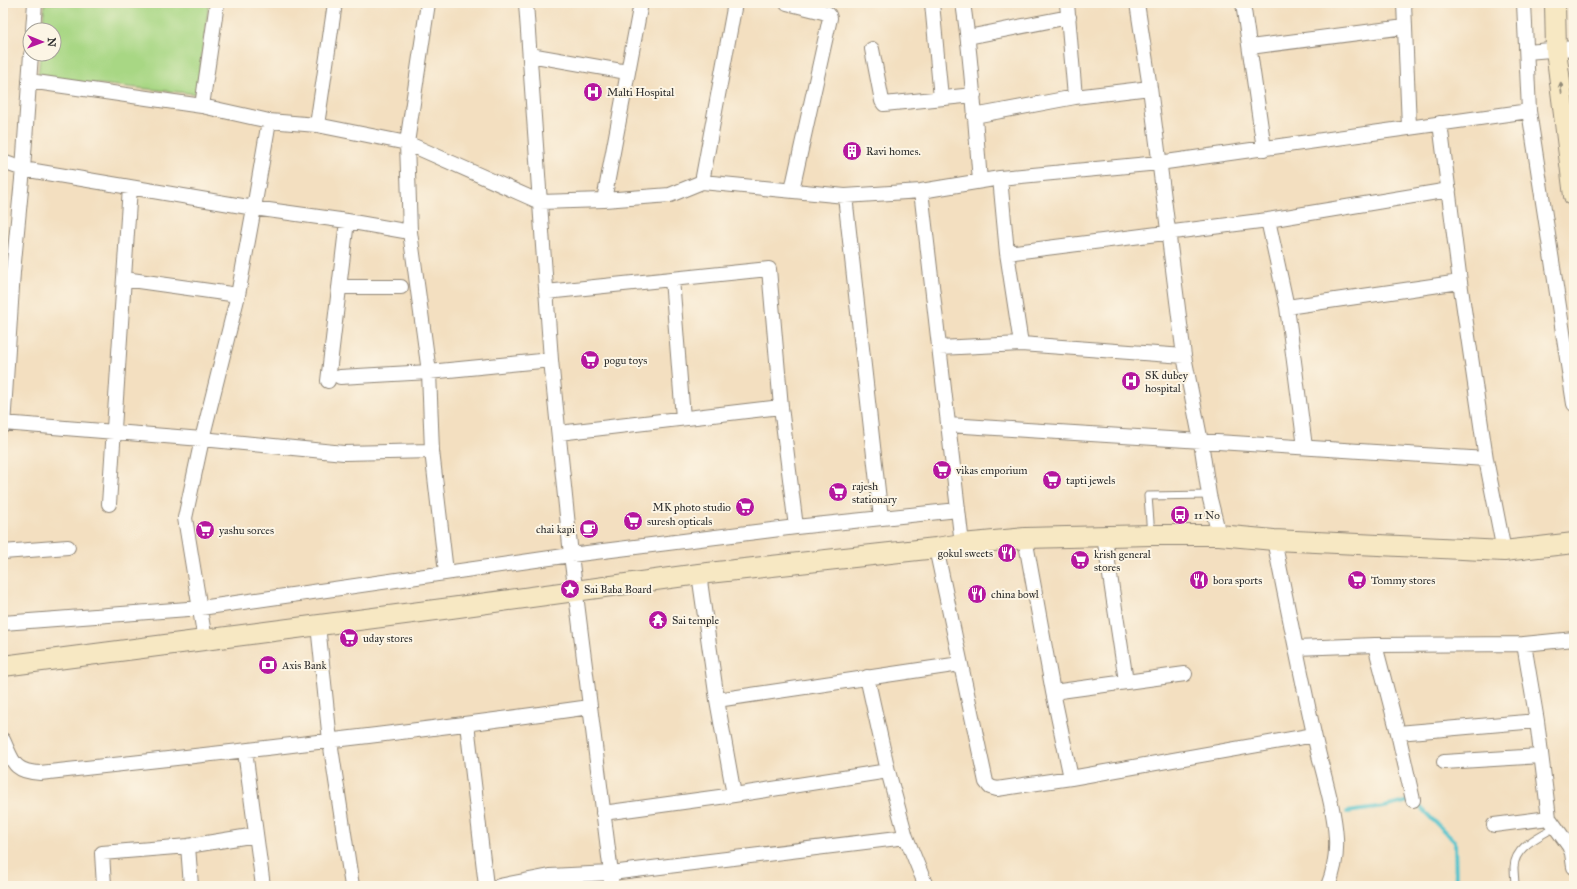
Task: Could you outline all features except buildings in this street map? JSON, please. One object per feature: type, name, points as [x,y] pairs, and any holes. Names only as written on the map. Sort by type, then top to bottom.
[{"type":"street","points":[[34,22],[35,3]]},
{"type":"street","points":[[202,106],[217,3]]},
{"type":"street","points":[[317,125],[335,3]]},
{"type":"street","points":[[428,3],[407,143],[410,232],[429,372],[432,451],[446,572]]},
{"type":"street","points":[[526,3],[551,360],[571,555],[611,880]]},
{"type":"street","points":[[604,200],[641,3]]},
{"type":"street","points":[[702,182],[735,3]]},
{"type":"street","points":[[787,3],[827,13],[830,18],[792,190]]},
{"type":"street","points":[[932,3],[941,98]]},
{"type":"street","points":[[963,3],[974,95],[974,116],[980,181]]},
{"type":"street","points":[[1137,3],[1150,88],[1167,232],[1184,356],[1201,442],[1209,495],[1220,535]]},
{"type":"street","points":[[1243,3],[1264,149]]},
{"type":"street","points":[[1404,3],[1409,127]]},
{"type":"street","points":[[1524,3],[1529,111],[1574,404]]},
{"type":"street","points":[[1555,3],[1565,49],[1574,196]]},
{"type":"street","points":[[968,37],[1068,10],[1075,97]]},
{"type":"street","points":[[1250,47],[1405,27]]},
{"type":"street","points":[[872,49],[882,101],[884,104],[974,95]]},
{"type":"street","points":[[1527,52],[1565,49]]},
{"type":"street","points":[[530,55],[627,72]]},
{"type":"street","points":[[30,62],[24,169],[8,271],[3,424],[202,439],[344,453],[432,451]]},
{"type":"street","points":[[29,82],[202,106],[269,121],[317,125],[407,143],[540,202],[604,200],[670,195],[702,182],[845,196],[921,191],[1000,178],[1159,164],[1529,111]]},
{"type":"street","points":[[974,116],[1075,97],[1150,88]]},
{"type":"street","points":[[205,640],[201,608],[185,518],[202,439],[238,294],[269,121]]},
{"type":"street","points":[[1440,123],[1460,282],[1486,459],[1504,551]]},
{"type":"street","points":[[3,162],[24,169],[254,208],[347,220],[410,232]]},
{"type":"street","points":[[1000,178],[1007,253],[1021,344]]},
{"type":"street","points":[[109,504],[130,187]]},
{"type":"street","points":[[1007,253],[1268,220],[1449,190]]},
{"type":"street","points":[[921,191],[938,348],[949,425],[962,544]]},
{"type":"street","points":[[845,196],[882,518]]},
{"type":"street","points":[[347,220],[339,287],[334,379],[429,372],[551,360]]},
{"type":"street","points":[[1268,220],[1287,307],[1306,448]]},
{"type":"street","points":[[546,292],[769,270],[781,407],[796,527]]},
{"type":"street","points":[[124,279],[238,294]]},
{"type":"street","points":[[672,280],[683,418]]},
{"type":"street","points":[[1287,307],[1460,282]]},
{"type":"street","points":[[339,287],[401,287]]},
{"type":"street","points":[[938,348],[1021,344],[1184,356]]},
{"type":"street","points":[[559,434],[781,407]]},
{"type":"street","points":[[949,425],[1486,459]]},
{"type":"street","points":[[3,623],[201,608],[571,555],[796,527],[958,510]]},
{"type":"street","points":[[3,666],[699,574],[1025,538],[1220,535],[1274,540],[1504,551],[1574,543]]},
{"type":"street","points":[[1104,536],[1126,681]]},
{"type":"street","points":[[1025,538],[1053,692],[1071,778]]},
{"type":"street","points":[[1274,540],[1314,735],[1333,817],[1336,838],[1336,854],[1333,873],[1328,886]]},
{"type":"street","points":[[3,552],[68,547]]},
{"type":"street","points":[[936,548],[986,782],[990,787],[997,789],[1071,778],[1314,735]]},
{"type":"street","points":[[699,574],[717,700],[734,795]]},
{"type":"street","points":[[318,625],[330,741],[352,886]]},
{"type":"street","points":[[1296,648],[1375,645],[1524,644],[1574,639]]},
{"type":"street","points":[[1524,644],[1552,822],[1570,846],[1574,867]]},
{"type":"street","points":[[1375,645],[1398,732],[1413,800]]},
{"type":"street","points":[[717,700],[960,664]]},
{"type":"street","points":[[1053,692],[1185,674]]},
{"type":"street","points":[[867,677],[888,771],[906,837],[926,886]]},
{"type":"street","points":[[3,740],[14,763],[22,771],[30,772],[245,751],[467,724],[590,707]]},
{"type":"street","points":[[1398,732],[1537,721]]},
{"type":"street","points":[[467,724],[486,886]]},
{"type":"street","points":[[245,751],[263,886]]},
{"type":"street","points":[[1444,762],[1541,756]]},
{"type":"street","points":[[603,812],[734,795],[888,771]]},
{"type":"street","points":[[1494,825],[1552,822]]},
{"type":"street","points":[[104,886],[102,853],[188,846],[256,835]]},
{"type":"street","points":[[499,886],[550,876],[611,880],[906,837]]},
{"type":"street","points":[[188,846],[191,886]]},
{"type":"lane","points":[[1151,535],[1148,496],[1209,495]]},
{"type":"lane","points":[[1515,886],[1514,866],[1517,855],[1522,848],[1552,822]]},
{"type":"green space","points":[[45,3],[209,3],[197,94],[38,78],[39,62],[62,62],[62,22],[43,22]]},
{"type":"waterway","points":[[1347,812],[1384,807],[1413,800],[1455,842],[1456,886]]},
{"type":"place","name":"Malti Hospital","points":[[593,92]]},
{"type":"place","name":"Ravi homes.","points":[[852,151]]},
{"type":"place","name":"pogu toys","points":[[590,360]]},
{"type":"place","name":"SK dubey hospital","points":[[1131,381]]},
{"type":"place","name":"vikas emporium","points":[[942,470]]},
{"type":"place","name":"tapti jewels","points":[[1052,480]]},
{"type":"place","name":"rajesh stationary","points":[[838,492]]},
{"type":"place","name":"MK photo studio","points":[[745,507]]},
{"type":"place","name":"11 No","points":[[1180,515]]},
{"type":"place","name":"suresh opticals","points":[[633,521]]},
{"type":"place","name":"chai kapi","points":[[589,529]]},
{"type":"place","name":"yashu sorces","points":[[205,530]]},
{"type":"place","name":"gokul sweets","points":[[1007,553]]},
{"type":"place","name":"krish general stores","points":[[1080,560]]},
{"type":"place","name":"bora sports","points":[[1199,580]]},
{"type":"place","name":"Tommy stores","points":[[1357,580]]},
{"type":"place","name":"Sai Baba Board","points":[[570,589]]},
{"type":"place","name":"china bowl","points":[[977,594]]},
{"type":"place","name":"Sai temple","points":[[658,620]]},
{"type":"place","name":"uday stores","points":[[349,638]]},
{"type":"place","name":"Axis Bank","points":[[268,665]]}]
